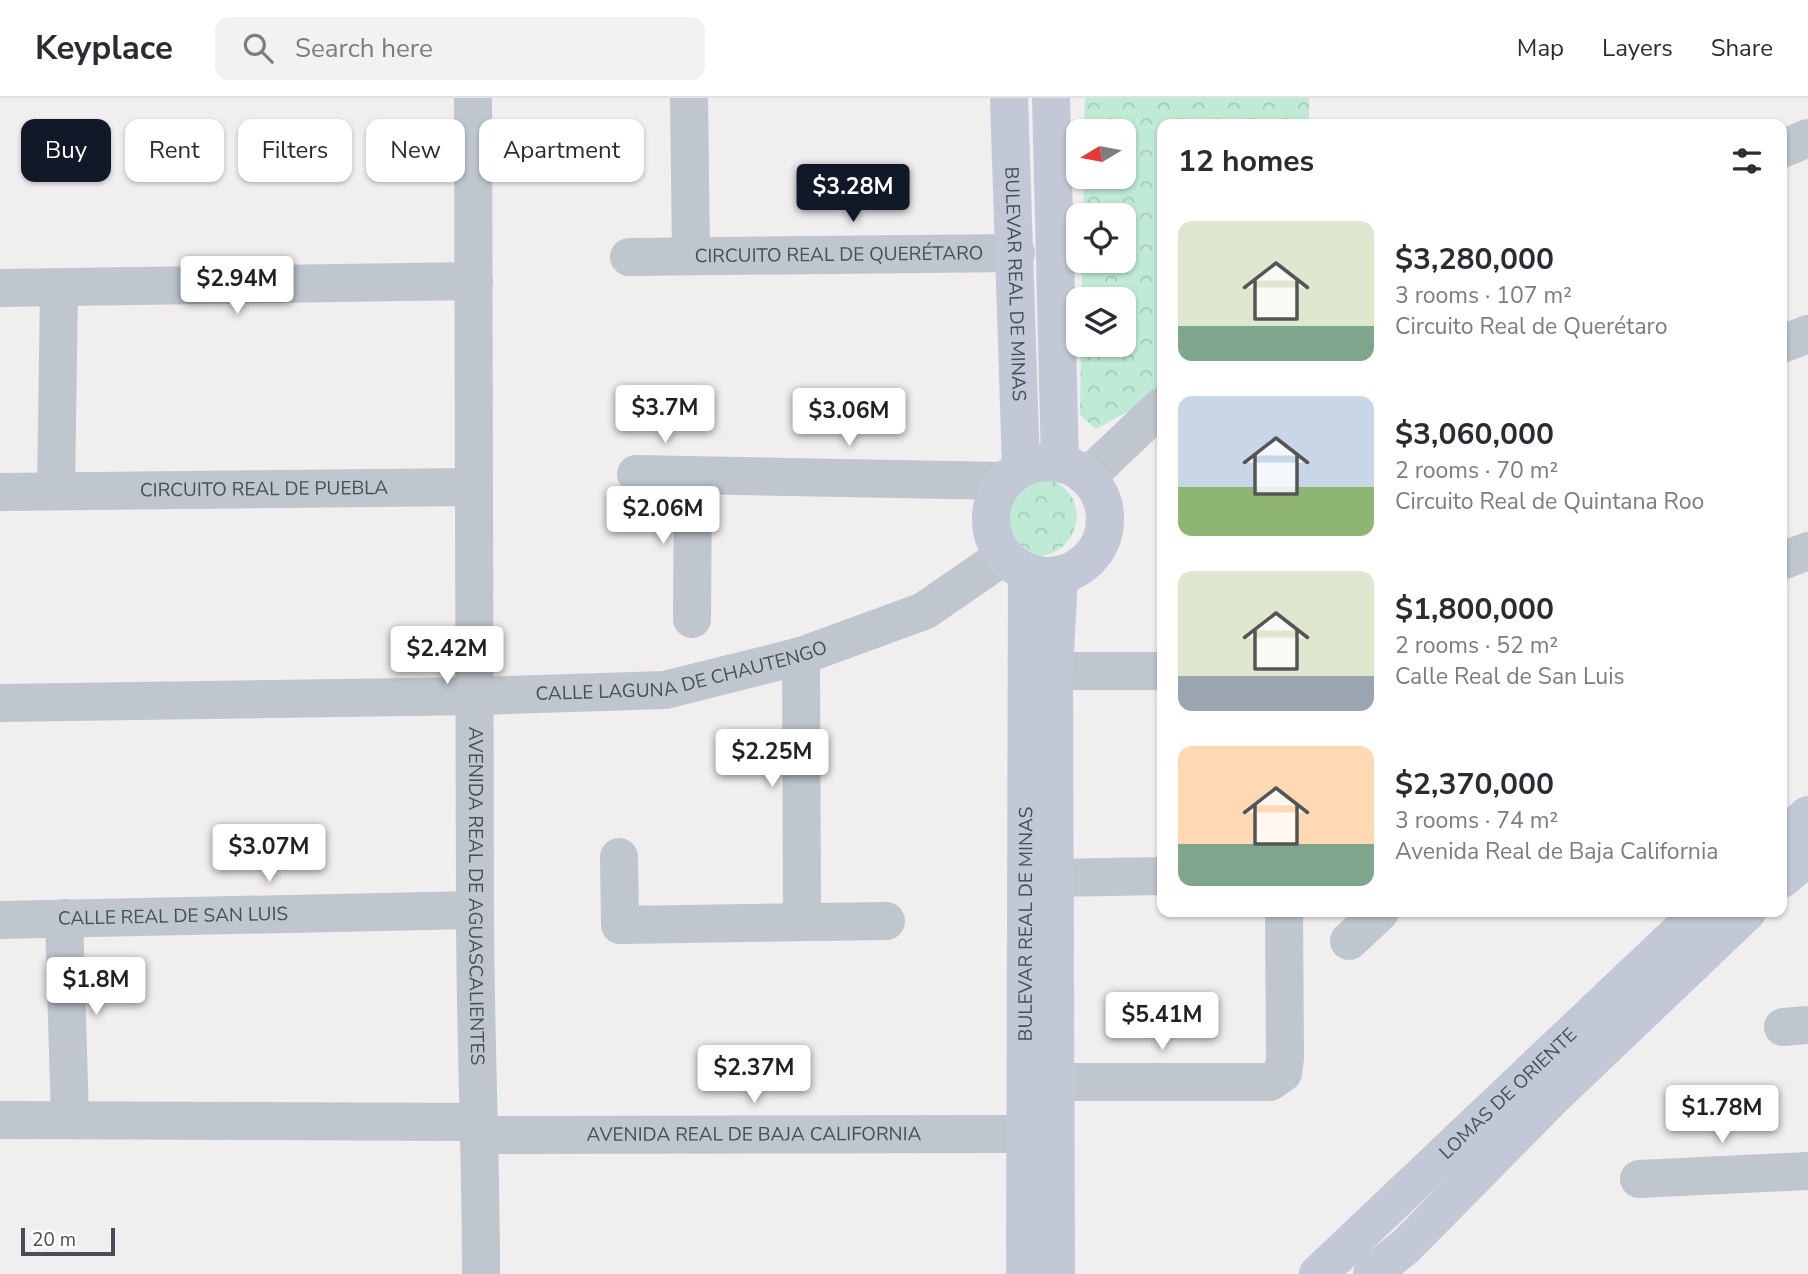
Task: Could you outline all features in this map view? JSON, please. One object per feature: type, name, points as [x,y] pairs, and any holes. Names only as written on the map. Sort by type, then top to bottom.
[{"type":"street","name":"AVENIDA REAL DE AGUASCALIENTES","points":[[473,98],[473,487],[477,696],[475,910],[481,1274]]},
{"type":"street","name":"CIRCUITO REAL DE QUERÉTARO","points":[[689,98],[691,254],[1016,253]]},
{"type":"street","name":"BULEVAR REAL DE MINAS","points":[[1009,98],[1016,253],[1013,474]]},
{"type":"street","name":"BULEVAR REAL DE MINAS","points":[[1051,98],[1074,469]]},
{"type":"street","points":[[1787,147],[1808,138]]},
{"type":"street","points":[[629,257],[691,254]]},
{"type":"street","points":[[0,288],[474,281]]},
{"type":"street","points":[[56,490],[59,289]]},
{"type":"street","points":[[1787,342],[1808,334]]},
{"type":"street","points":[[1074,469],[1157,410]]},
{"type":"street","points":[[1040,461],[1074,469],[1104,506],[1105,524],[1101,542],[1091,557],[1077,569],[1030,568],[991,527],[995,495],[1013,474],[1040,461]]},
{"type":"street","points":[[636,474],[1013,474]]},
{"type":"street","points":[[691,619],[694,475]]},
{"type":"street","name":"CIRCUITO REAL DE PUEBLA","points":[[0,492],[473,487]]},
{"type":"street","points":[[1787,559],[1808,551]]},
{"type":"street","name":"BULEVAR REAL DE MINAS","points":[[1030,568],[1054,671],[1056,1274]]},
{"type":"street","name":"BULEVAR REAL DE MINAS","points":[[1025,1274],[1030,568]]},
{"type":"street","name":"CALLE LAGUNA DE CHAUTENGO","points":[[0,703],[477,696],[666,690],[801,656],[924,611],[1030,568]]},
{"type":"street","points":[[801,656],[802,922]]},
{"type":"street","points":[[1054,671],[1157,671]]},
{"type":"street","points":[[1787,834],[1808,815]]},
{"type":"street","points":[[620,857],[620,925],[886,921]]},
{"type":"street","points":[[1787,875],[1808,857]]},
{"type":"street","points":[[1055,878],[1157,876]]},
{"type":"street","name":"CALLE REAL DE SAN LUIS","points":[[70,1118],[64,918],[475,910]]},
{"type":"street","points":[[1054,1082],[1270,1082],[1283,1073],[1284,917]]},
{"type":"street","points":[[1349,941],[1375,917]]},
{"type":"street","name":"LOMAS DE ORIENTE","points":[[1318,1274],[1695,917]]},
{"type":"street","name":"LOMAS DE ORIENTE","points":[[1372,1274],[1406,1246],[1554,1096],[1742,917]]},
{"type":"street","points":[[0,920],[64,918]]},
{"type":"street","points":[[0,1120],[70,1118],[480,1129]]},
{"type":"street","name":"AVENIDA REAL DE BAJA CALIFORNIA","points":[[480,1129],[1027,1134]]},
{"type":"street","points":[[1639,1179],[1808,1171]]},
{"type":"green space","points":[[1085,98],[1309,98],[1309,119],[1157,119],[1157,396],[1096,429],[1080,415],[1081,357],[1136,357],[1136,287],[1082,287],[1082,273],[1136,273],[1136,203],[1083,203],[1084,189],[1136,189],[1136,119],[1084,119]]},
{"type":"green space","points":[[1039,476],[1061,485],[1073,500],[1077,516],[1073,533],[1062,547],[1046,555],[1025,555],[1000,545],[996,508],[998,498],[1012,485]]}]
